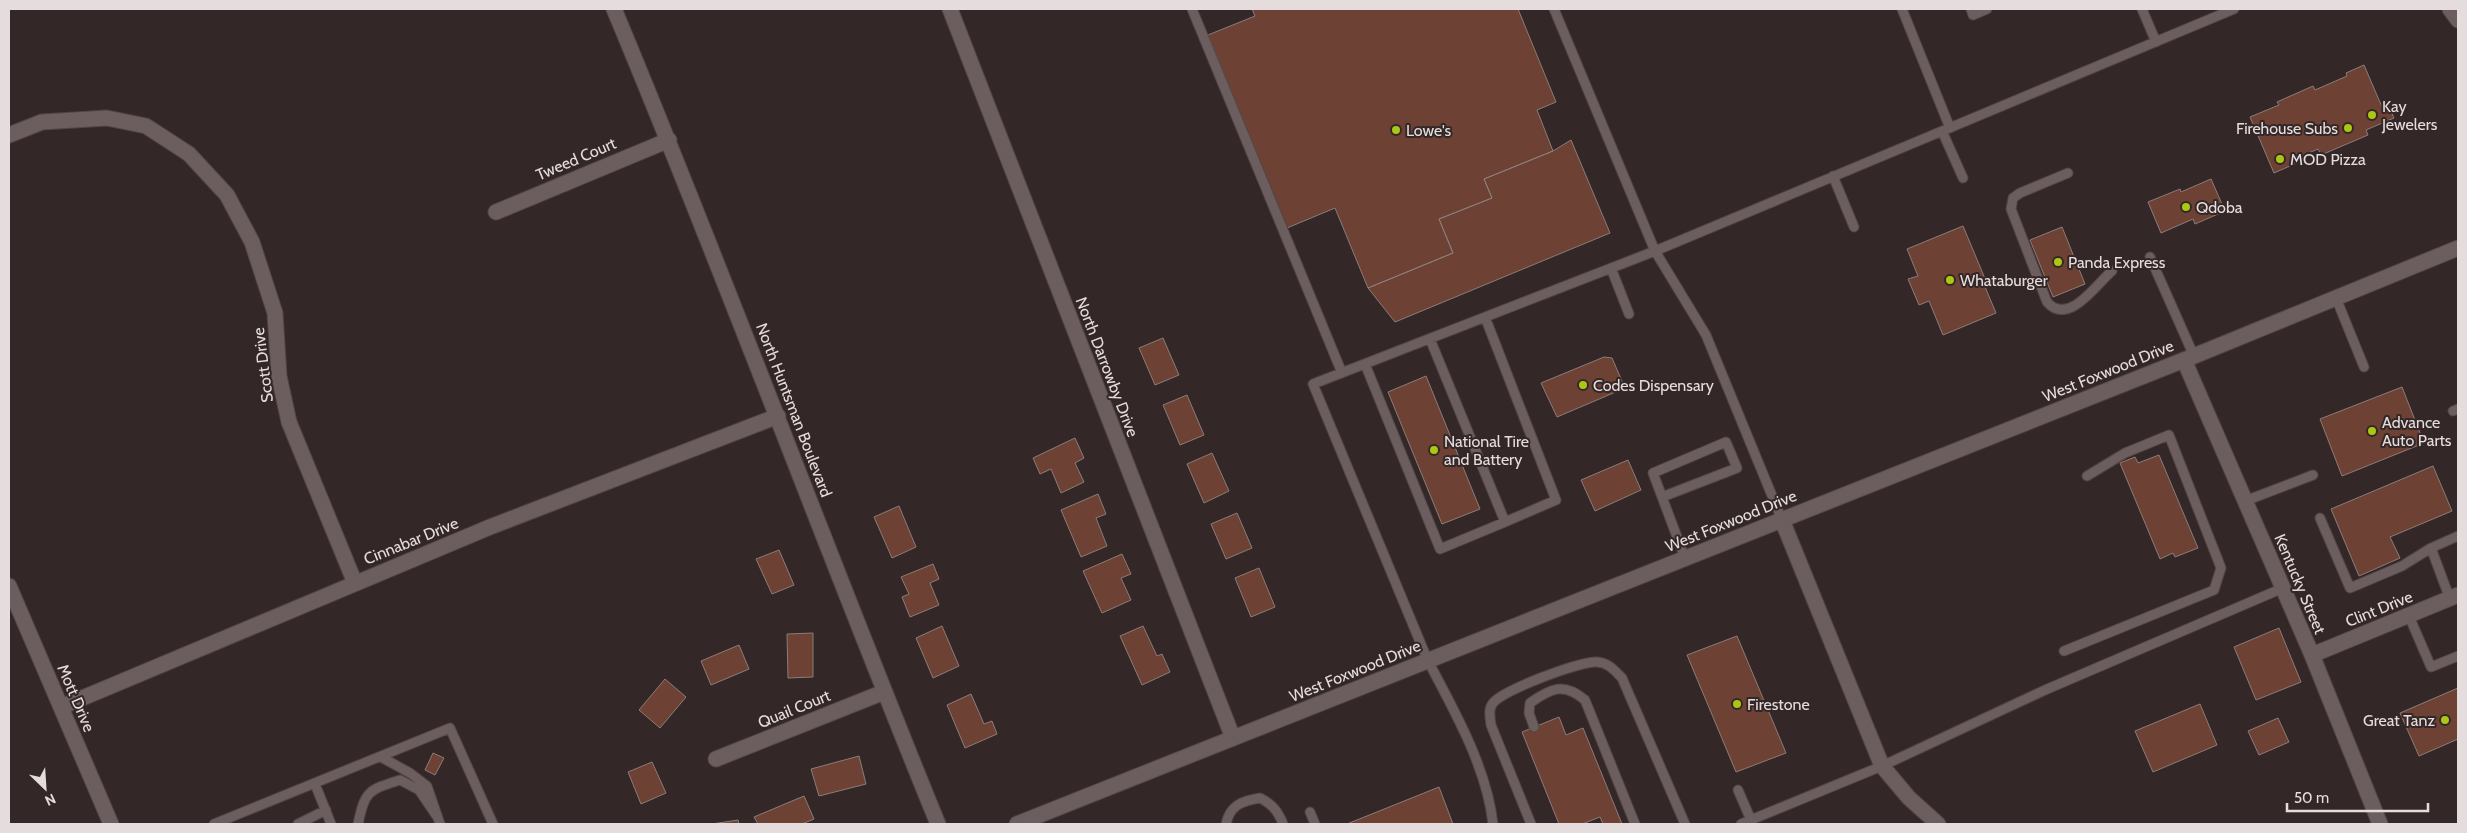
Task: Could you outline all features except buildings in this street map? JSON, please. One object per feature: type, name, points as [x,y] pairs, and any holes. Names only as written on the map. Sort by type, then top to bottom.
[{"type":"street","name":"North Huntsman Boulevard","points":[[614,9],[669,140],[884,692],[938,824]]},
{"type":"street","name":"North Darrowby Drive","points":[[950,9],[1233,738]]},
{"type":"street","points":[[2450,9],[2458,20]]},
{"type":"street","name":"Scott Drive","points":[[9,135],[42,122],[107,118],[146,126],[189,154],[228,195],[252,242],[275,313],[279,376],[289,422],[355,583]]},
{"type":"street","name":"Tweed Court","points":[[496,212],[669,140]]},
{"type":"street","name":"West Foxwood Drive","points":[[1017,824],[2189,358],[2458,248]]},
{"type":"street","name":"Kentucky Street","points":[[2189,358],[2245,500],[2312,655],[2380,824]]},
{"type":"street","name":"Cinnabar Drive","points":[[61,707],[490,528],[778,416]]},
{"type":"street","points":[[1782,520],[1882,766],[1909,798],[1938,824]]},
{"type":"street","name":"Mott Drive","points":[[9,586],[111,824]]},
{"type":"street","name":"Clint Drive","points":[[2312,655],[2454,597]]},
{"type":"street","name":"Quail Court","points":[[716,759],[884,692]]},
{"type":"lane","points":[[1192,9],[1342,373]]},
{"type":"lane","points":[[1554,9],[1655,251],[1706,335],[1782,520]]},
{"type":"lane","points":[[1902,9],[1963,178]]},
{"type":"lane","points":[[1971,9],[1973,15],[1987,9]]},
{"type":"lane","points":[[2142,9],[2156,42]]},
{"type":"lane","points":[[1493,824],[1490,799],[1483,778],[1448,699],[1428,660],[1313,384],[1655,251],[2234,9]]},
{"type":"lane","points":[[2068,173],[2020,193],[2013,198],[2011,208],[2047,302],[2051,306],[2062,309],[2084,301],[2102,279],[2112,271]]},
{"type":"lane","points":[[1834,176],[1854,227]]},
{"type":"lane","points":[[2150,257],[2189,358]]},
{"type":"lane","points":[[1611,268],[1629,314]]},
{"type":"lane","points":[[2336,298],[2364,367]]},
{"type":"lane","points":[[1365,364],[1440,549],[1556,500],[1485,317]]},
{"type":"lane","points":[[1430,338],[1505,522]]},
{"type":"lane","points":[[2064,651],[2214,590],[2221,568],[2169,435],[2124,453],[2087,476]]},
{"type":"lane","points":[[1662,497],[1737,468],[1726,442],[1653,473],[1662,497],[1685,558]]},
{"type":"lane","points":[[2245,500],[2314,475]]},
{"type":"lane","points":[[2320,518],[2350,588],[2402,566],[2431,548],[2458,536]]},
{"type":"lane","points":[[2431,548],[2454,597]]},
{"type":"lane","points":[[1741,824],[1882,766],[2045,690],[2283,588]]},
{"type":"lane","points":[[2409,616],[2430,667],[2458,656]]},
{"type":"lane","points":[[1531,824],[1491,725],[1489,712],[1493,703],[1504,694],[1562,670],[1597,662],[1610,666],[1622,678],[1685,824]]},
{"type":"lane","points":[[1534,727],[1529,712],[1530,703],[1542,694],[1561,688],[1574,691],[1585,700],[1634,824]]},
{"type":"lane","points":[[214,824],[450,728],[492,824]]},
{"type":"lane","points":[[381,757],[410,773],[427,786],[439,821]]},
{"type":"lane","points":[[358,824],[363,800],[377,787],[400,780],[419,790],[439,821]]},
{"type":"lane","points":[[315,784],[331,824]]},
{"type":"lane","points":[[1738,790],[1751,820]]},
{"type":"lane","points":[[1226,824],[1228,815],[1237,804],[1260,798],[1271,804],[1279,814],[1283,824]]},
{"type":"lane","points":[[298,824],[306,822],[326,810]]},
{"type":"lane","points":[[1310,812],[1315,824]]},
{"type":"place","name":"Kay Jewelers","points":[[2372,115]]},
{"type":"place","name":"Firehouse Subs","points":[[2348,128]]},
{"type":"place","name":"Lowe's","points":[[1396,130]]},
{"type":"place","name":"MOD Pizza","points":[[2280,159]]},
{"type":"place","name":"Qdoba","points":[[2186,207]]},
{"type":"place","name":"Panda Express","points":[[2058,262]]},
{"type":"place","name":"Whataburger","points":[[1950,280]]},
{"type":"place","name":"Codes Dispensary","points":[[1583,385]]},
{"type":"place","name":"Advance Auto Parts","points":[[2372,431]]},
{"type":"place","name":"National Tire and Battery","points":[[1434,450]]},
{"type":"place","name":"Firestone","points":[[1737,704]]},
{"type":"place","name":"Great Tanz","points":[[2445,720]]}]
